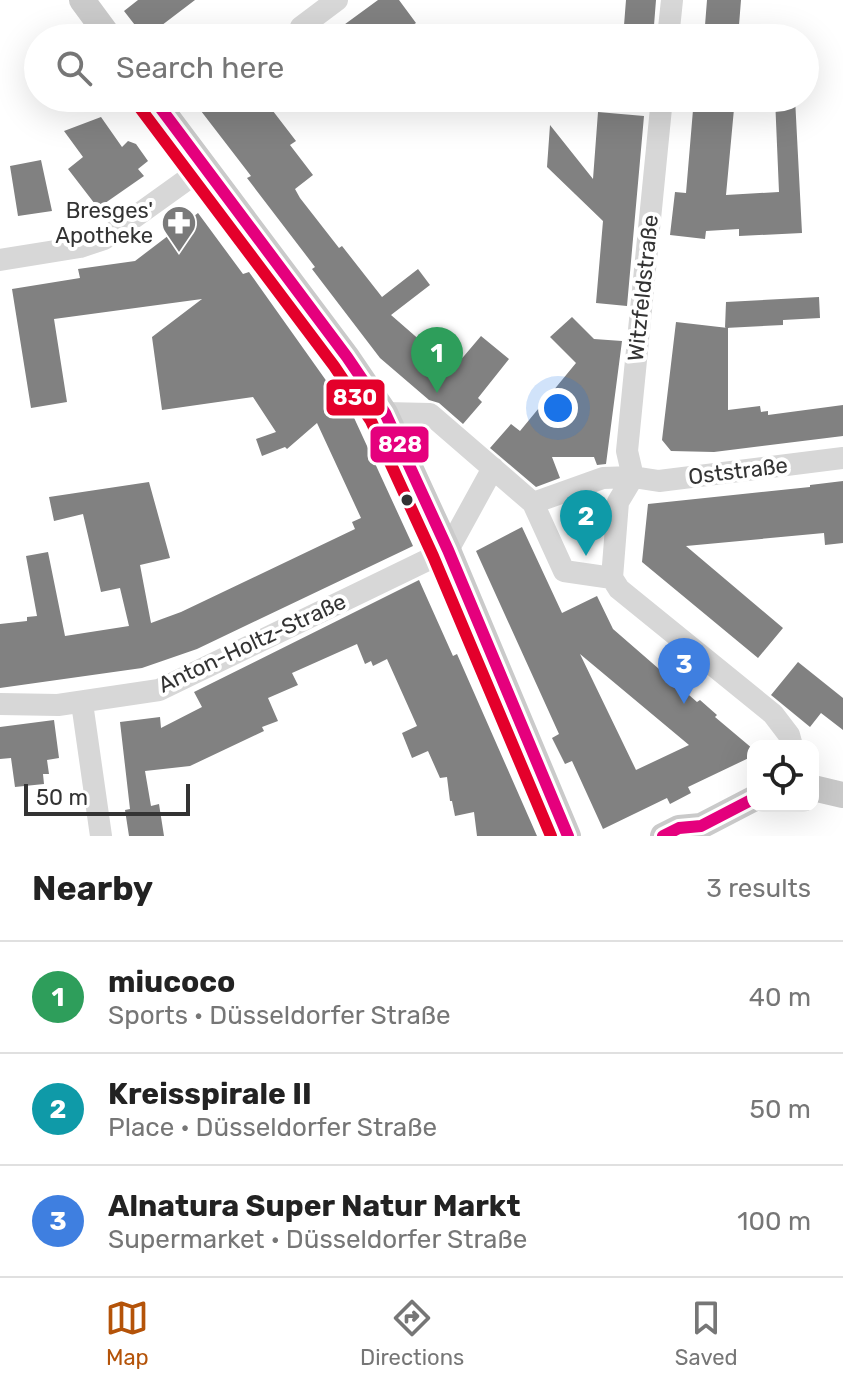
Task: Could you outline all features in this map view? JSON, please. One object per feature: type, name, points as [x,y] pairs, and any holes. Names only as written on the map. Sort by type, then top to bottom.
[{"type":"main road","points":[[82,0],[100,24]]},
{"type":"main road","points":[[163,112],[385,413],[448,550],[568,836]]},
{"type":"main road","points":[[819,789],[843,795]]},
{"type":"main road","points":[[663,836],[679,828],[700,831],[747,803]]},
{"type":"street","points":[[305,24],[337,0]]},
{"type":"street","points":[[669,24],[672,0]]},
{"type":"street","name":"Witzfeldstraße","points":[[633,477],[627,451],[661,112]]},
{"type":"street","points":[[0,260],[80,247],[104,239],[203,168]]},
{"type":"street","points":[[385,413],[430,414],[533,503],[564,571],[612,578]]},
{"type":"street","name":"Oststraße","points":[[533,503],[603,478],[633,477],[659,481],[843,458]]},
{"type":"street","points":[[448,550],[493,468]]},
{"type":"street","points":[[633,477],[618,502],[612,578],[619,589],[773,714],[790,740]]},
{"type":"street","name":"Anton-Holtz-Straße","points":[[0,704],[82,703],[159,690],[448,550]]},
{"type":"street","points":[[82,703],[101,836]]},
{"type":"building","points":[[138,0],[195,0],[163,24],[134,24],[124,11]]},
{"type":"building","points":[[378,0],[399,0],[416,23],[414,24],[345,24]]},
{"type":"building","points":[[626,0],[656,0],[654,24],[624,24]]},
{"type":"building","points":[[707,0],[741,0],[739,24],[705,24]]},
{"type":"building","points":[[202,112],[274,112],[296,141],[290,145],[313,175],[295,189],[300,198],[382,297],[418,269],[430,285],[391,315],[453,369],[481,336],[509,359],[478,398],[482,402],[463,424],[380,358],[247,178],[251,176]]},
{"type":"building","points":[[598,112],[644,116],[627,306],[596,303],[603,221],[547,167],[550,125],[593,179]]},
{"type":"building","points":[[693,112],[734,112],[726,195],[779,192],[776,112],[796,112],[802,233],[739,236],[739,229],[706,231],[705,239],[670,235],[675,192],[686,193]]},
{"type":"building","points":[[101,117],[122,147],[128,141],[136,144],[148,161],[138,169],[144,176],[98,208],[68,169],[83,157],[64,131]]},
{"type":"building","points":[[41,160],[52,211],[18,216],[10,166]]},
{"type":"building","points":[[198,213],[243,274],[249,272],[347,410],[350,409],[413,546],[197,649],[142,668],[0,688],[0,624],[27,621],[27,617],[37,616],[26,556],[48,552],[65,636],[129,626],[120,588],[101,592],[83,514],[54,521],[49,497],[149,482],[170,558],[140,565],[151,623],[181,612],[355,529],[352,522],[361,518],[317,423],[287,449],[285,447],[262,456],[256,439],[276,432],[253,397],[162,410],[152,337],[202,299],[54,319],[67,402],[31,408],[12,289],[80,278],[78,269],[135,261]]},
{"type":"building","points":[[819,297],[820,318],[783,320],[783,325],[725,328],[726,302]]},
{"type":"building","points":[[572,317],[594,339],[622,341],[606,464],[597,465],[594,457],[552,457],[560,478],[536,487],[490,448],[511,424],[520,431],[576,363],[550,337]]},
{"type":"building","points":[[676,322],[728,328],[728,410],[760,406],[761,412],[768,411],[768,415],[843,405],[843,436],[714,452],[671,451],[662,440]]},
{"type":"building","points":[[843,481],[843,543],[825,545],[824,533],[686,546],[783,628],[758,658],[642,562],[648,504]]},
{"type":"building","points":[[522,527],[562,613],[597,596],[613,629],[697,702],[700,700],[747,744],[747,759],[688,787],[691,793],[670,804],[667,798],[603,829],[572,761],[565,764],[552,738],[559,734],[476,551]],"holes":[[[580,654],[689,745],[636,770]]]},
{"type":"building","points":[[419,580],[453,656],[457,654],[537,836],[477,836],[474,812],[455,816],[447,777],[440,778],[428,751],[412,758],[402,733],[417,726],[387,659],[373,666],[371,661],[365,664],[357,644],[292,673],[298,685],[268,698],[278,721],[262,727],[264,731],[190,766],[145,771],[151,806],[159,804],[164,836],[129,836],[125,810],[130,809],[120,722],[160,717],[161,728],[202,707],[194,692]]},
{"type":"building","points":[[798,662],[843,698],[843,730],[821,713],[810,727],[771,695]]},
{"type":"building","points":[[54,720],[59,758],[47,760],[49,774],[43,774],[44,784],[15,787],[11,758],[0,759],[0,727]]},
{"type":"transit line","name":"830","points":[[143,112],[334,366],[371,421],[433,556],[551,836]]},
{"type":"transit line","name":"828","points":[[163,112],[347,357],[385,413],[448,550],[568,836]]},
{"type":"transit line","name":"828","points":[[663,836],[679,828],[701,826],[747,802]]},
{"type":"place","name":"Bresges' Apotheke","points":[[179,254]]},
{"type":"place","name":"miucoco","points":[[437,393]]},
{"type":"place","name":"Kreisspirale II","points":[[586,556]]},
{"type":"place","name":"Alnatura Super Natur Markt","points":[[684,704]]}]
